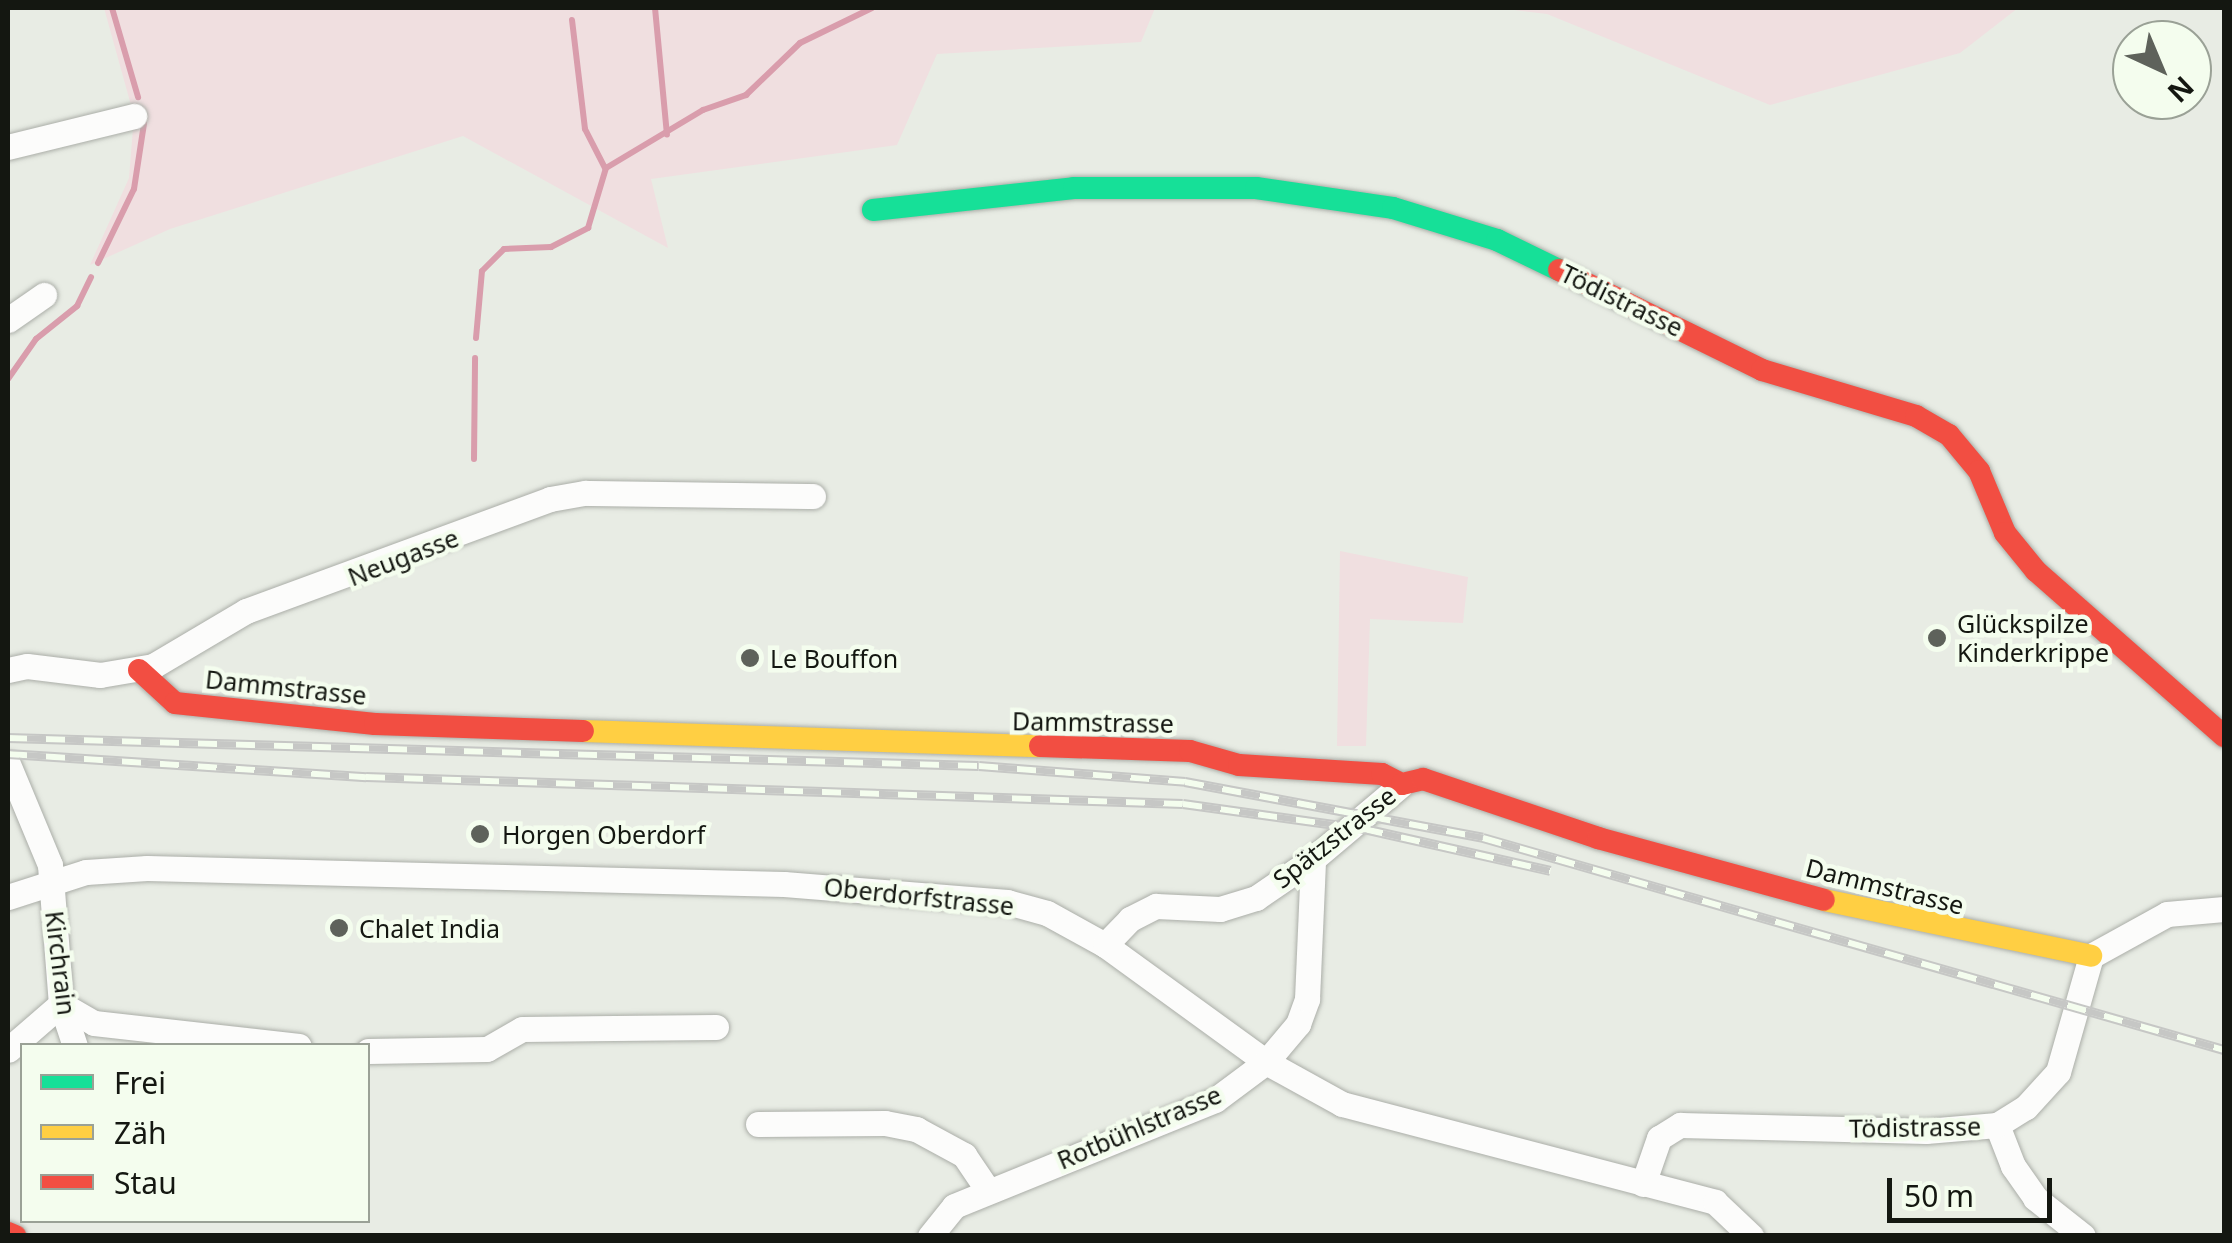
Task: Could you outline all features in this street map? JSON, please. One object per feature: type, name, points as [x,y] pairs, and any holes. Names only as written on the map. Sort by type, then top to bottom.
[{"type":"street","points":[[8,147],[134,116]]},
{"type":"street","name":"Tödistrasse","points":[[873,210],[1074,188],[1256,188],[1393,208],[1497,240],[1762,370],[1916,416],[1949,436],[1979,471],[2005,532],[2036,571],[2224,736]]},
{"type":"street","points":[[8,320],[44,295]]},
{"type":"street","name":"Neugasse","points":[[8,670],[27,666],[100,676],[139,670],[246,611],[550,499],[585,493],[813,496]]},
{"type":"street","name":"Dammstrasse","points":[[139,670],[175,703],[375,724],[1190,751],[1239,765],[1382,774],[1402,784],[1423,780],[1598,838],[1906,922],[2092,956]]},
{"type":"street","points":[[8,764],[52,880]]},
{"type":"street","name":"Spätzstrasse","points":[[1104,944],[1130,919],[1156,906],[1220,909],[1256,898],[1320,854],[1402,784]]},
{"type":"street","name":"Rotbühlstrasse","points":[[930,1236],[954,1206],[1215,1100],[1266,1062],[1298,1024],[1307,999],[1320,854]]},
{"type":"street","name":"Oberdorfstrasse","points":[[8,897],[52,880],[147,868],[784,884],[1007,902],[1047,913],[1104,944],[1266,1062],[1342,1104],[1714,1202],[1751,1236]]},
{"type":"street","name":"Kirchrain","points":[[52,880],[61,1004],[74,1043]]},
{"type":"street","points":[[2092,956],[2167,914],[2224,909]]},
{"type":"street","name":"Tödistrasse","points":[[1643,1184],[1659,1138],[1680,1126],[1926,1131],[1997,1125],[2026,1107],[2058,1072],[2092,956]]},
{"type":"street","points":[[8,1050],[61,1004],[94,1023],[272,1043]]},
{"type":"street","points":[[370,1051],[487,1048],[522,1029],[716,1027]]},
{"type":"street","points":[[758,1124],[885,1123],[916,1129],[964,1155],[987,1190]]},
{"type":"street","points":[[1997,1125],[2013,1166],[2035,1198],[2082,1236]]},
{"type":"shaded area","points":[[104,8],[1155,8],[1141,42],[937,54],[897,145],[651,179],[668,248],[463,136],[170,229],[90,265],[129,178],[134,116]]},
{"type":"shaded area","points":[[1499,8],[2018,8],[1960,53],[1770,105],[1547,14]]},
{"type":"shaded area","points":[[1340,551],[1468,577],[1463,623],[1370,619],[1366,746],[1337,746]]},
{"type":"waterway","points":[[112,8],[138,97]]},
{"type":"waterway","points":[[655,8],[667,134]]},
{"type":"waterway","points":[[476,338],[482,271],[504,249],[551,247],[588,228],[606,168],[703,110],[746,95],[800,43],[872,8]]},
{"type":"waterway","points":[[572,20],[585,129],[605,168]]},
{"type":"waterway","points":[[98,263],[134,189],[144,124]]},
{"type":"waterway","points":[[8,379],[36,339],[77,306],[91,277]]},
{"type":"waterway","points":[[474,459],[475,358]]},
{"type":"railway","points":[[8,738],[979,766],[1185,782],[1483,838],[2224,1050]]},
{"type":"railway","points":[[8,754],[366,777],[1183,804],[1364,829],[1550,871]]},
{"type":"traffic: fast","points":[[873,210],[1074,188],[1256,188],[1393,208],[1497,240],[1559,270]]},
{"type":"traffic: slow","points":[[583,731],[1040,746]]},
{"type":"traffic: slow","points":[[1824,900],[2091,956]]},
{"type":"traffic: jam","points":[[1559,270],[1762,370],[1916,416],[1949,435],[1979,471],[2005,533],[2036,571],[2224,736]]},
{"type":"traffic: jam","points":[[139,670],[175,703],[375,724],[583,731]]},
{"type":"traffic: jam","points":[[1040,746],[1190,751],[1239,765],[1382,774],[1402,784],[1423,779],[1598,838],[1824,900]]},
{"type":"traffic: jam","points":[[8,1233],[15,1236]]},
{"type":"place","name":"Glückspilze Kinderkrippe","points":[[1937,638]]},
{"type":"place","name":"Le Bouffon","points":[[750,658]]},
{"type":"place","name":"Horgen Oberdorf","points":[[480,834]]},
{"type":"place","name":"Chalet India","points":[[339,928]]}]
